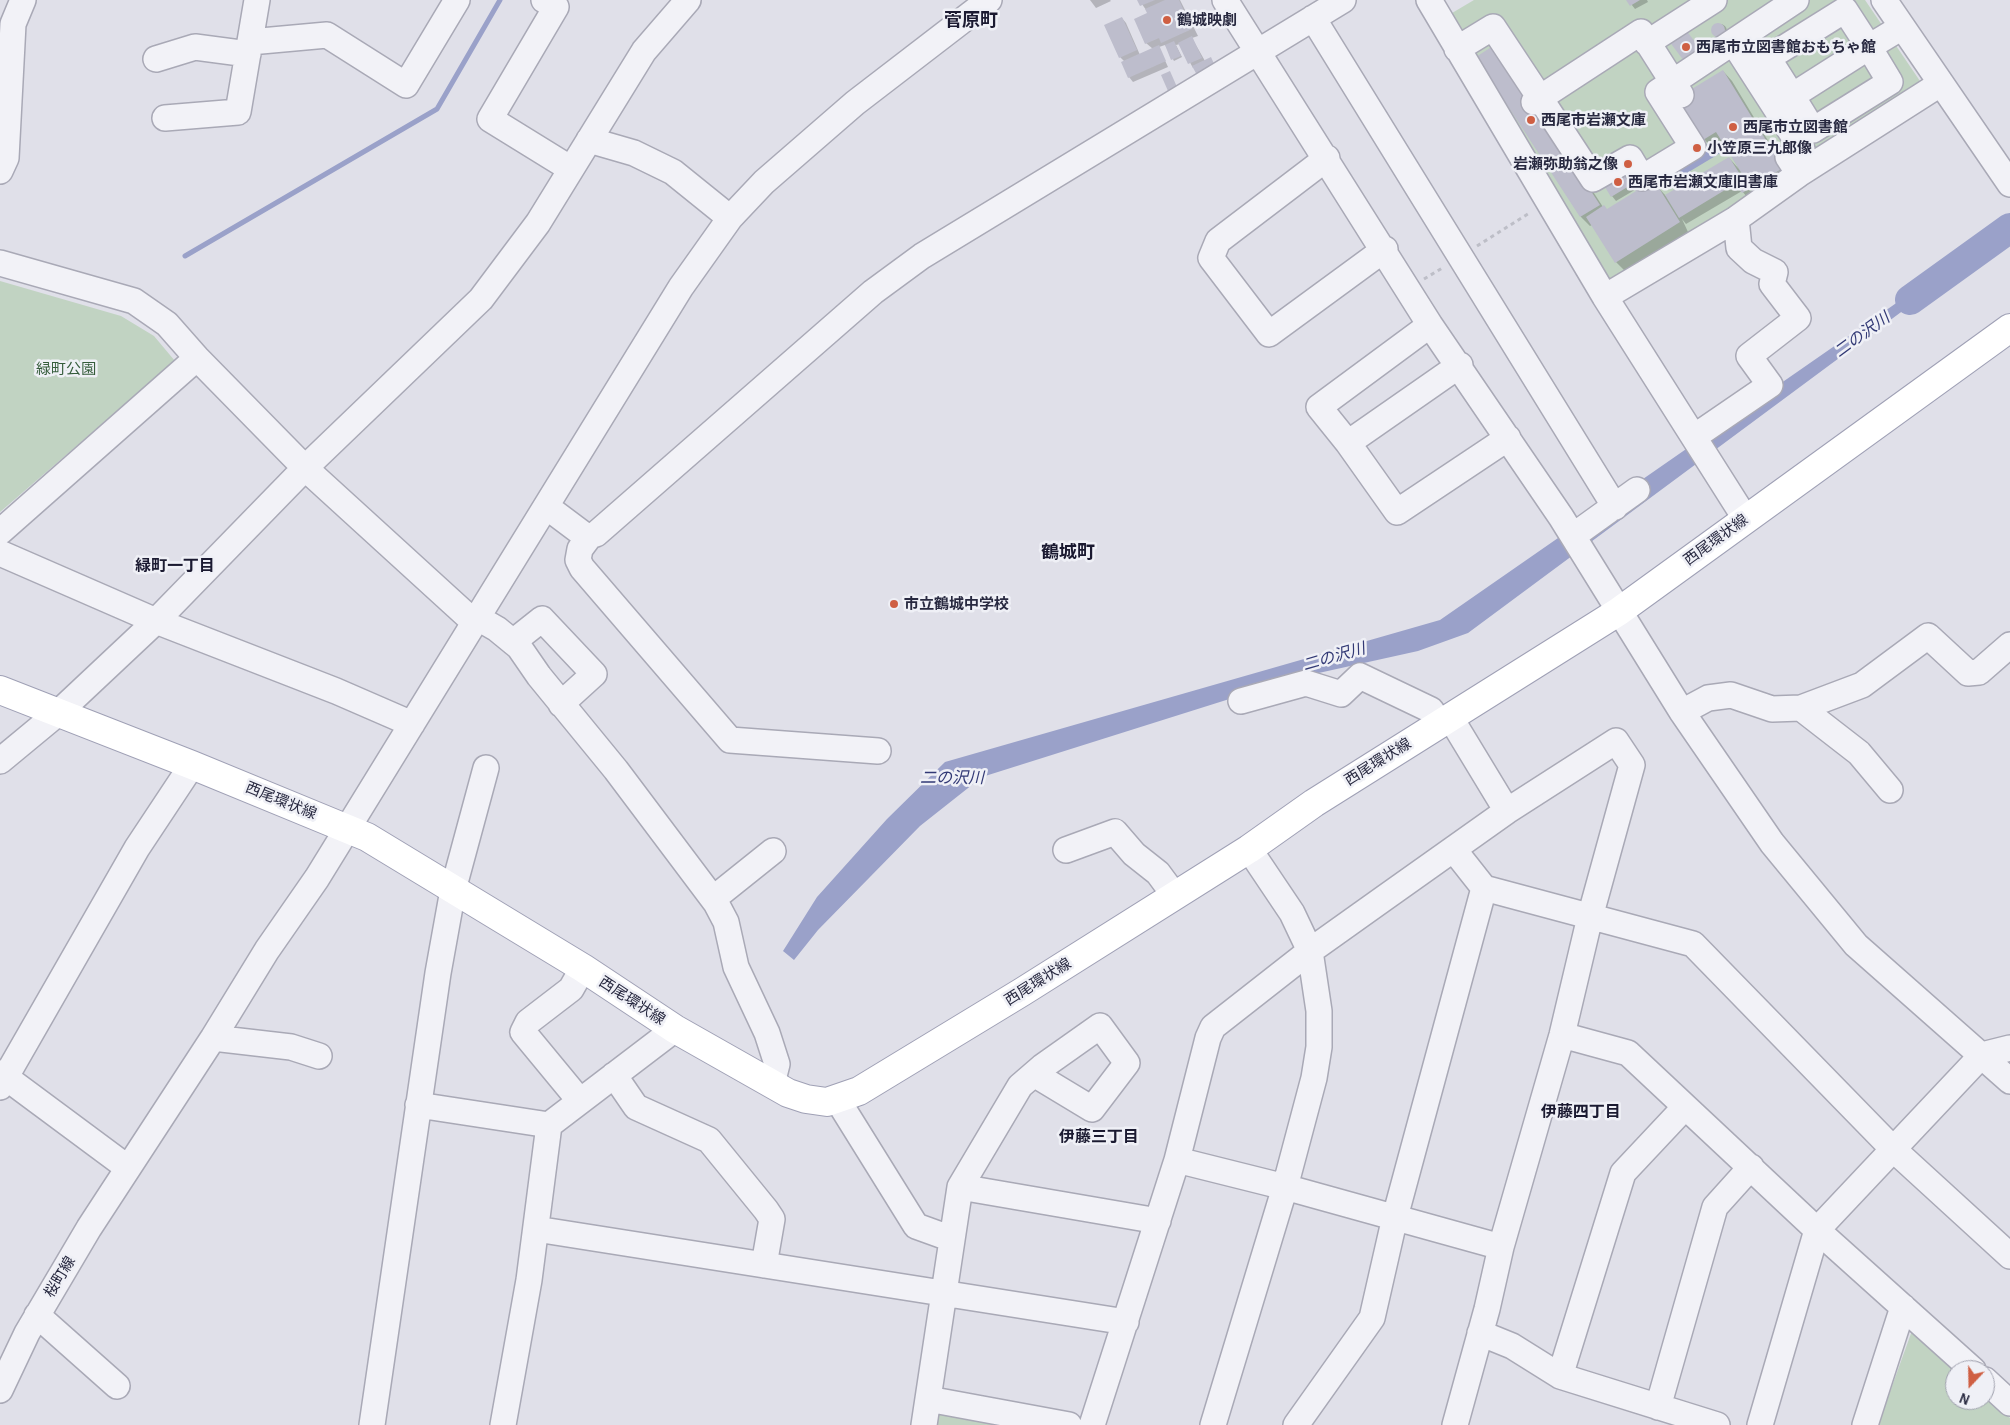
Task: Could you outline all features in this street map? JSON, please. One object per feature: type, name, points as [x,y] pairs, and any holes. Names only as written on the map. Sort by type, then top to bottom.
[{"type":"main road","name":"西尾環状線","points":[[0,690],[192,765],[367,837],[583,968],[675,1028],[772,1084],[788,1093],[806,1099],[827,1102],[859,1091],[1175,896],[1249,849],[1314,803],[1618,612],[2010,328]]},
{"type":"street","points":[[0,171],[6,158],[13,24],[23,0]]},
{"type":"street","points":[[166,118],[238,112],[257,0]]},
{"type":"street","points":[[156,59],[196,47],[249,48],[327,35],[406,85],[457,0]]},
{"type":"street","points":[[0,761],[58,713],[156,622],[305,468],[481,299],[538,223],[644,51],[688,0]]},
{"type":"street","name":"桜町線","points":[[0,1390],[37,1315],[89,1228],[213,1038],[267,950],[317,878],[548,507],[681,287],[730,218],[764,182],[855,103],[989,0]]},
{"type":"street","points":[[1225,0],[1385,249],[1430,325],[1460,365],[1567,527],[1590,562],[1618,612],[1682,712],[1772,843],[1856,945],[2010,1081]]},
{"type":"street","points":[[878,751],[730,740],[582,568],[578,560],[580,549],[589,537],[596,534],[873,292],[922,256],[1343,0]]},
{"type":"street","points":[[1429,0],[1605,297],[1746,518]]},
{"type":"street","points":[[1646,43],[1714,0]]},
{"type":"street","points":[[1457,49],[1493,27],[1537,100],[1593,179],[1630,158],[1642,178],[1693,147],[1658,92],[1678,89],[1733,42],[1796,0]]},
{"type":"street","points":[[1884,0],[2010,184]]},
{"type":"street","points":[[553,2],[490,118],[571,169]]},
{"type":"street","points":[[1845,10],[1890,82],[1813,130],[1792,96],[1768,58],[1845,10]]},
{"type":"street","points":[[1313,18],[1615,506]]},
{"type":"street","points":[[1792,96],[1902,27]]},
{"type":"street","points":[[1537,100],[1641,32],[1646,43],[1678,89]]},
{"type":"street","points":[[1733,42],[1802,149],[1788,158],[1799,174]]},
{"type":"street","points":[[1605,297],[1736,219],[1799,174],[1940,84]]},
{"type":"street","points":[[589,140],[634,152],[673,172],[730,218]]},
{"type":"street","points":[[1327,158],[1218,241],[1211,258],[1269,334],[1385,249]]},
{"type":"street","points":[[1694,436],[1770,385],[1749,356],[1798,318],[1772,284],[1775,272],[1753,261],[1739,248],[1736,219]]},
{"type":"street","points":[[0,262],[134,301],[167,324],[197,358],[305,468],[476,621],[497,629],[513,642],[616,770],[713,899],[726,922],[736,967],[767,1032],[777,1064],[772,1084]]},
{"type":"street","points":[[1430,325],[1320,407],[1397,512],[1508,438]]},
{"type":"street","points":[[0,532],[197,358]]},
{"type":"street","points":[[1348,444],[1460,365]]},
{"type":"street","points":[[1567,527],[1615,506],[1637,490]]},
{"type":"street","points":[[548,507],[589,537]]},
{"type":"street","points":[[0,553],[156,622],[336,691],[412,724]]},
{"type":"street","points":[[513,642],[542,619],[594,674],[561,704]]},
{"type":"street","points":[[1682,712],[1708,698],[1731,696],[1772,709],[1801,708],[1862,684],[1928,636],[1968,673],[1979,672],[2010,645]]},
{"type":"street","points":[[1241,701],[1306,683],[1341,694],[1360,676],[1431,710],[1445,720],[1507,811]]},
{"type":"street","points":[[1801,708],[1859,753],[1890,790]]},
{"type":"street","points":[[1092,1425],[1177,1160],[1208,1038],[1213,1027],[1310,951],[1507,811],[1616,741],[1632,765],[1590,918],[1562,1035],[1501,1247],[1480,1333],[1454,1425]]},
{"type":"street","points":[[128,1168],[2,1079],[137,848],[192,765]]},
{"type":"street","points":[[372,1425],[418,1104],[453,890],[486,768]]},
{"type":"street","points":[[1066,850],[1115,832],[1134,854],[1158,873],[1175,896]]},
{"type":"street","points":[[1213,1425],[1285,1187],[1314,1078],[1319,1047],[1319,1011],[1310,951],[1292,913],[1249,849]]},
{"type":"street","points":[[1454,850],[1484,888],[1590,918],[1693,944],[1893,1149],[2010,1256]]},
{"type":"street","points":[[713,899],[774,851]]},
{"type":"street","points":[[1296,1425],[1372,1318],[1395,1217],[1484,888]]},
{"type":"street","points":[[580,1101],[523,1032],[528,1022],[571,989],[583,968]]},
{"type":"street","points":[[503,1425],[536,1229],[549,1125],[675,1028]]},
{"type":"street","points":[[1562,1035],[1628,1053],[1817,1230],[1962,1360]]},
{"type":"street","points":[[213,1038],[291,1046],[319,1056]]},
{"type":"street","points":[[1760,1425],[1817,1230],[1982,1055],[2010,1048]]},
{"type":"street","points":[[924,1425],[960,1186],[1020,1086],[1034,1074]]},
{"type":"street","points":[[614,1075],[636,1107],[709,1140],[766,1210],[772,1219],[764,1265]]},
{"type":"street","points":[[837,1100],[916,1226],[952,1240]]},
{"type":"street","points":[[418,1104],[549,1125]]},
{"type":"street","points":[[1560,1376],[1623,1173],[1685,1106]]},
{"type":"street","points":[[1177,1160],[1285,1187],[1501,1247]]},
{"type":"street","points":[[1658,1407],[1715,1207],[1751,1167]]},
{"type":"street","points":[[960,1186],[1158,1221]]},
{"type":"street","points":[[536,1229],[1126,1322]]},
{"type":"street","points":[[1865,1425],[1903,1308]]},
{"type":"street","points":[[37,1315],[117,1386]]},
{"type":"street","points":[[1480,1333],[1512,1346],[1560,1376],[1717,1425]]},
{"type":"street","points":[[1995,1389],[2010,1403]]},
{"type":"street","points":[[928,1399],[1069,1425]]},
{"type":"green space","points":[[1474,0],[1865,0],[1922,84],[1610,287],[1447,16]]},
{"type":"green space","name":"緑町公園","points":[[0,281],[121,316],[154,336],[175,361],[0,512]]},
{"type":"green space","points":[[1913,1328],[1945,1360],[1945,1410],[1995,1410],[1995,1404],[2010,1418],[2010,1425],[1878,1425]]},
{"type":"green space","points":[[928,1407],[1017,1425],[925,1425]]},
{"type":"water","points":[[1715,139],[1722,152],[1672,182],[1664,170]]},
{"type":"water","name":"二の沢川","points":[[1941,272],[1943,281],[1468,633],[1418,651],[1296,678],[982,777],[920,826],[818,930],[794,960],[783,951],[817,897],[887,819],[945,762],[1440,620]]},
{"type":"building","points":[[1137,0],[1155,0],[1140,6]]},
{"type":"building","points":[[1165,0],[1179,0],[1192,29],[1161,43],[1159,38],[1145,44],[1134,19],[1147,13],[1145,9]]},
{"type":"building","points":[[1626,0],[1640,0],[1630,6]]},
{"type":"building","points":[[1122,17],[1137,50],[1119,58],[1104,25]]},
{"type":"building","points":[[1715,23],[1721,23],[1725,30],[1721,37],[1715,37],[1711,33],[1711,27]]},
{"type":"building","name":"西尾市立図書館おもちゃ館","points":[[1685,29],[1703,52],[1687,65],[1669,41]]},
{"type":"building","points":[[1192,36],[1202,58],[1188,64],[1178,43]]},
{"type":"building","points":[[1174,41],[1181,56],[1171,60],[1165,45]]},
{"type":"building","points":[[1496,44],[1600,205],[1580,217],[1476,57]]},
{"type":"building","points":[[1159,45],[1166,61],[1128,78],[1121,62]]},
{"type":"building","points":[[1211,57],[1215,66],[1197,75],[1192,66]]},
{"type":"building","points":[[1723,70],[1783,168],[1742,193],[1738,188],[1747,182],[1716,132],[1703,140],[1677,98]]},
{"type":"building","points":[[1170,71],[1177,87],[1168,91],[1161,75]]},
{"type":"building","points":[[1729,157],[1743,179],[1679,218],[1665,195]]},
{"type":"building","name":"西尾市岩瀬文庫旧書庫","points":[[1625,168],[1634,183],[1611,197],[1602,182]]},
{"type":"building","points":[[1654,180],[1680,222],[1615,263],[1586,217],[1604,205],[1607,209]]},
{"type":"waterway","points":[[185,256],[437,109],[500,0]]},
{"type":"waterway","name":"二の沢川","points":[[1910,300],[2010,228]]},
{"type":"place","name":"鶴城映劇","points":[[1167,20]]},
{"type":"place","name":"西尾市立図書館おもちゃ館","points":[[1686,47]]},
{"type":"place","name":"西尾市岩瀬文庫","points":[[1531,120]]},
{"type":"place","name":"西尾市立図書館","points":[[1733,127]]},
{"type":"place","name":"小笠原三九郎像","points":[[1697,148]]},
{"type":"place","name":"岩瀬弥助翁之像","points":[[1628,164]]},
{"type":"place","name":"西尾市岩瀬文庫旧書庫","points":[[1618,182]]},
{"type":"place","name":"市立鶴城中学校","points":[[894,604]]},
{"type":"district","name":"菅原町","points":[[971,21]]},
{"type":"district","name":"鶴城町","points":[[1068,553]]},
{"type":"district","name":"緑町一丁目","points":[[175,566]]},
{"type":"district","name":"伊藤四丁目","points":[[1581,1112]]},
{"type":"district","name":"伊藤三丁目","points":[[1099,1137]]}]
